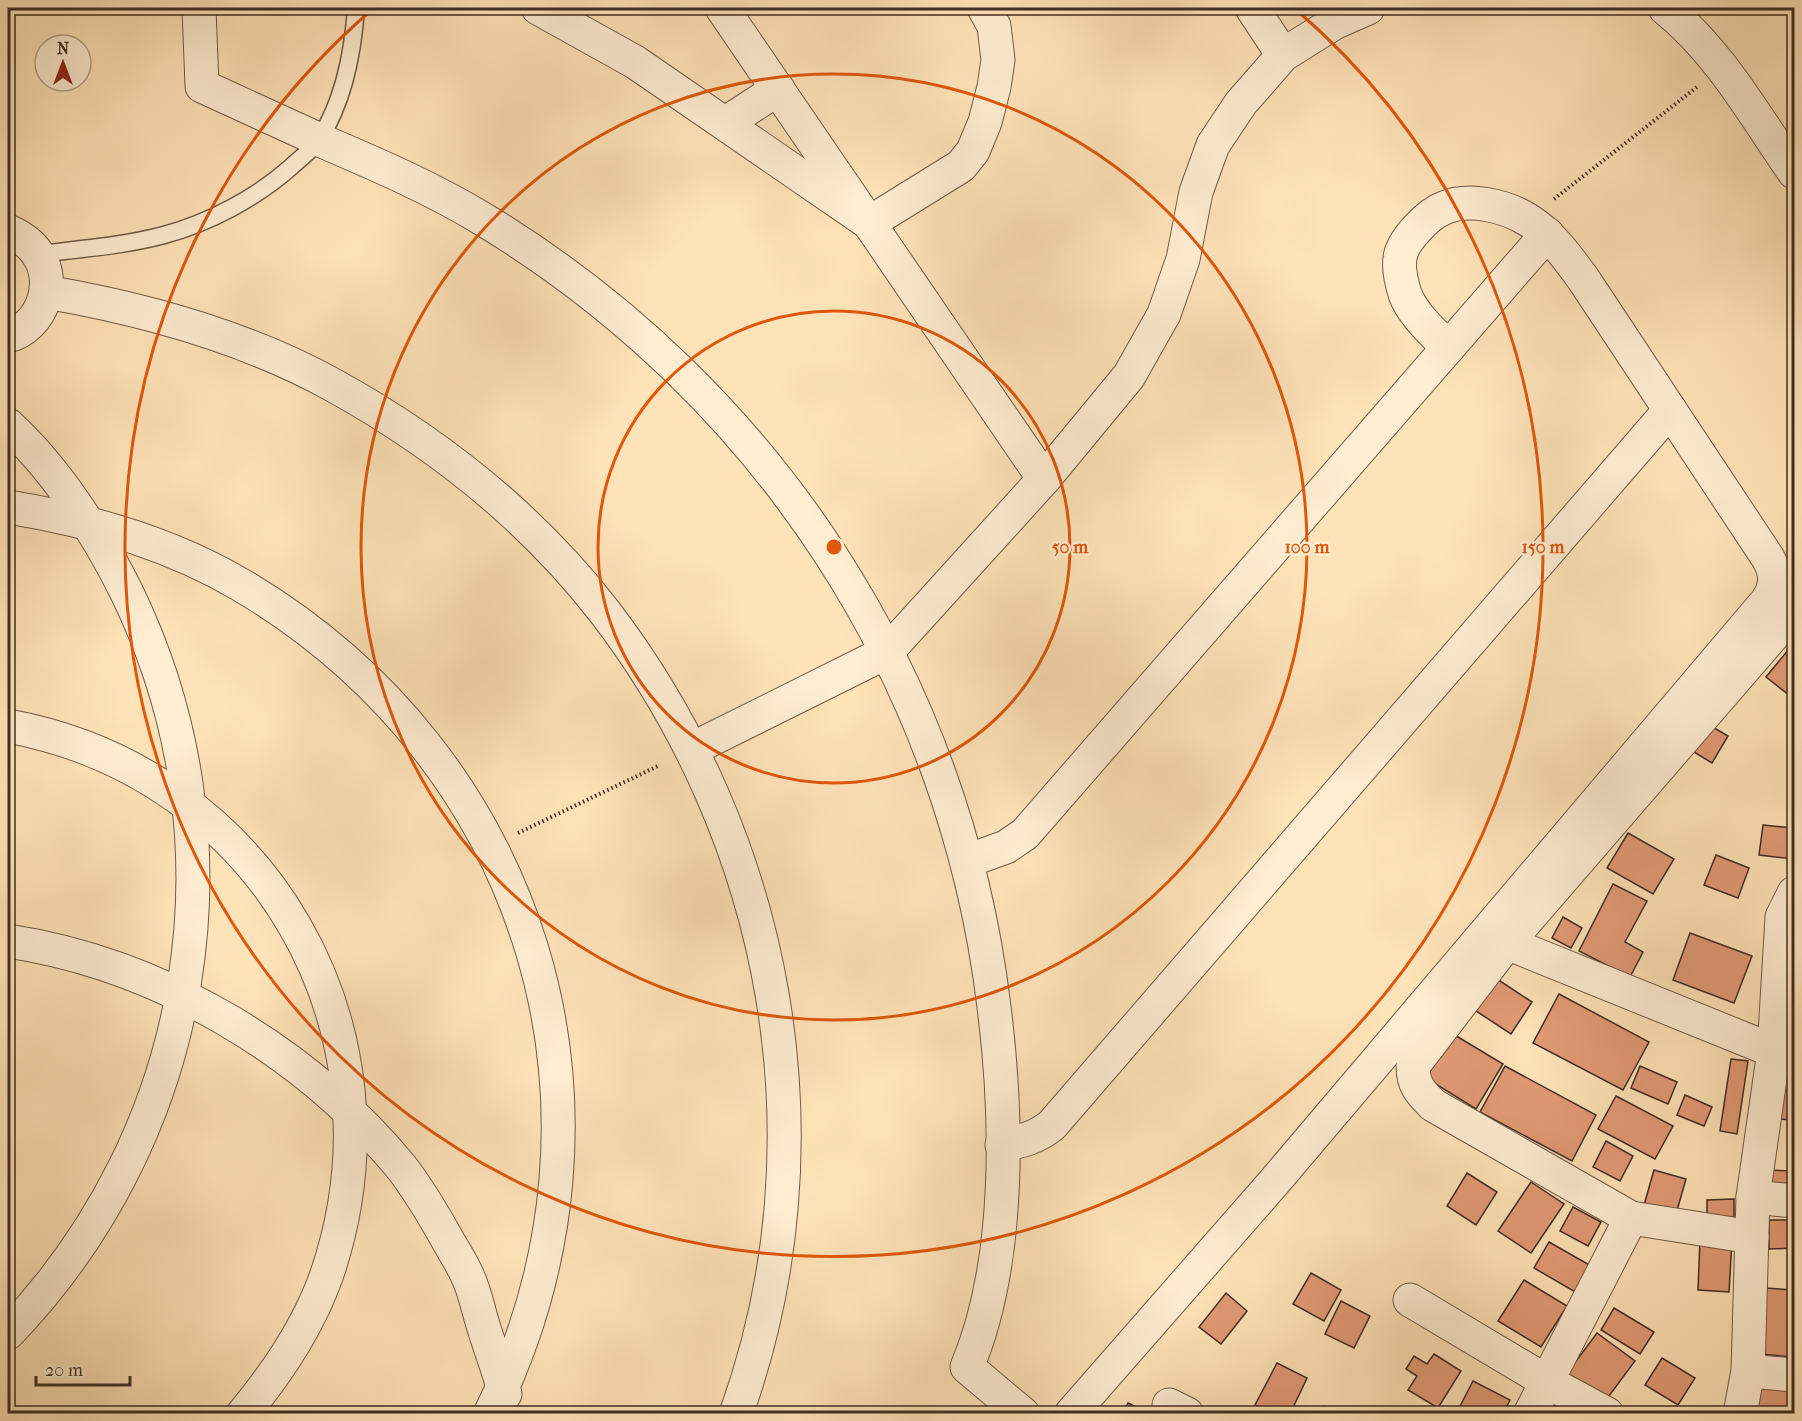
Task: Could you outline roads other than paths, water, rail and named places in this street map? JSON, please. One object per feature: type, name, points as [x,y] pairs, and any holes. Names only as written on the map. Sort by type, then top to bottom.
[{"type":"street","points":[[200,8],[202,86],[421,185],[534,252],[584,288],[639,333],[719,410],[765,464],[831,554],[888,652],[916,713],[939,769],[967,861],[989,962],[998,1041],[1002,1145],[1000,1198],[991,1292],[979,1338],[967,1367],[1023,1413]]},
{"type":"street","points":[[538,8],[635,62],[869,223]]},
{"type":"street","points":[[722,8],[1044,479]]},
{"type":"street","points":[[869,223],[961,166],[973,151],[985,122],[998,60],[994,26],[984,8]]},
{"type":"street","points":[[1252,8],[1283,55]]},
{"type":"street","points":[[692,749],[888,652],[1044,479],[1129,376],[1164,314],[1183,259],[1196,192],[1213,145],[1240,103],[1283,55],[1334,23],[1368,8]]},
{"type":"street","points":[[1665,8],[1683,22],[1722,68],[1794,171]]},
{"type":"street","points":[[726,123],[778,89]]},
{"type":"street","points":[[1071,1413],[1283,1172],[1772,594],[1776,580],[1768,558],[1568,257],[1537,227],[1507,210],[1483,204],[1463,204],[1444,208],[1425,221],[1408,240],[1400,258],[1401,280],[1406,297],[1417,315],[1448,348]]},
{"type":"street","points":[[967,861],[1006,847],[1024,834],[1448,348],[1537,227]]},
{"type":"street","points":[[8,231],[30,244],[38,254],[44,266],[46,279],[46,292],[35,318],[25,328],[8,336]]},
{"type":"street","points":[[46,292],[105,302],[163,317],[220,335],[276,357],[381,412],[431,445],[514,514],[564,564],[602,609],[638,658],[669,708],[692,749],[724,820],[751,901],[774,1006],[782,1070],[783,1167],[774,1264],[761,1328],[736,1413]]},
{"type":"street","points":[[1002,1145],[1025,1141],[1039,1135],[1052,1125],[1670,410]]},
{"type":"street","points":[[8,425],[54,477],[87,522],[116,571],[141,621],[161,674],[176,729],[187,783],[193,839],[194,896],[190,952],[182,997],[167,1062],[149,1115],[126,1167],[99,1216],[67,1263],[8,1333]]},
{"type":"street","points":[[8,507],[87,522],[139,538],[239,583],[285,613],[329,646],[370,682],[407,722],[471,810],[519,909],[536,961],[548,1013],[556,1068],[559,1122],[557,1176],[551,1231],[540,1284],[501,1405]]},
{"type":"street","points":[[1752,1237],[1631,1218],[1433,1105],[1418,1091],[1413,1079],[1413,1066],[1507,943],[1794,611]]},
{"type":"street","points":[[8,726],[75,743],[115,760],[153,781],[189,806],[220,832],[272,891],[313,960],[328,997],[347,1075],[351,1114],[351,1156],[347,1196],[326,1276],[310,1314],[290,1350],[267,1384],[243,1413]]},
{"type":"street","points":[[1740,1413],[1748,1371],[1753,1197],[1784,1051],[1782,917],[1794,893]]},
{"type":"street","points":[[8,941],[79,957],[132,975],[182,997],[233,1024],[280,1055],[351,1114],[403,1170],[437,1221],[469,1277],[501,1405]]},
{"type":"street","points":[[1507,943],[1784,1051]]},
{"type":"street","points":[[1753,1197],[1794,1201]]},
{"type":"street","points":[[1530,1413],[1631,1218]]},
{"type":"street","points":[[1410,1300],[1546,1381],[1607,1413]]},
{"type":"street","points":[[1748,1371],[1794,1375]]},
{"type":"lane","points":[[38,254],[118,244],[164,235],[198,224],[248,198],[277,179],[320,140],[338,100],[346,73],[355,28],[356,8]]}]
